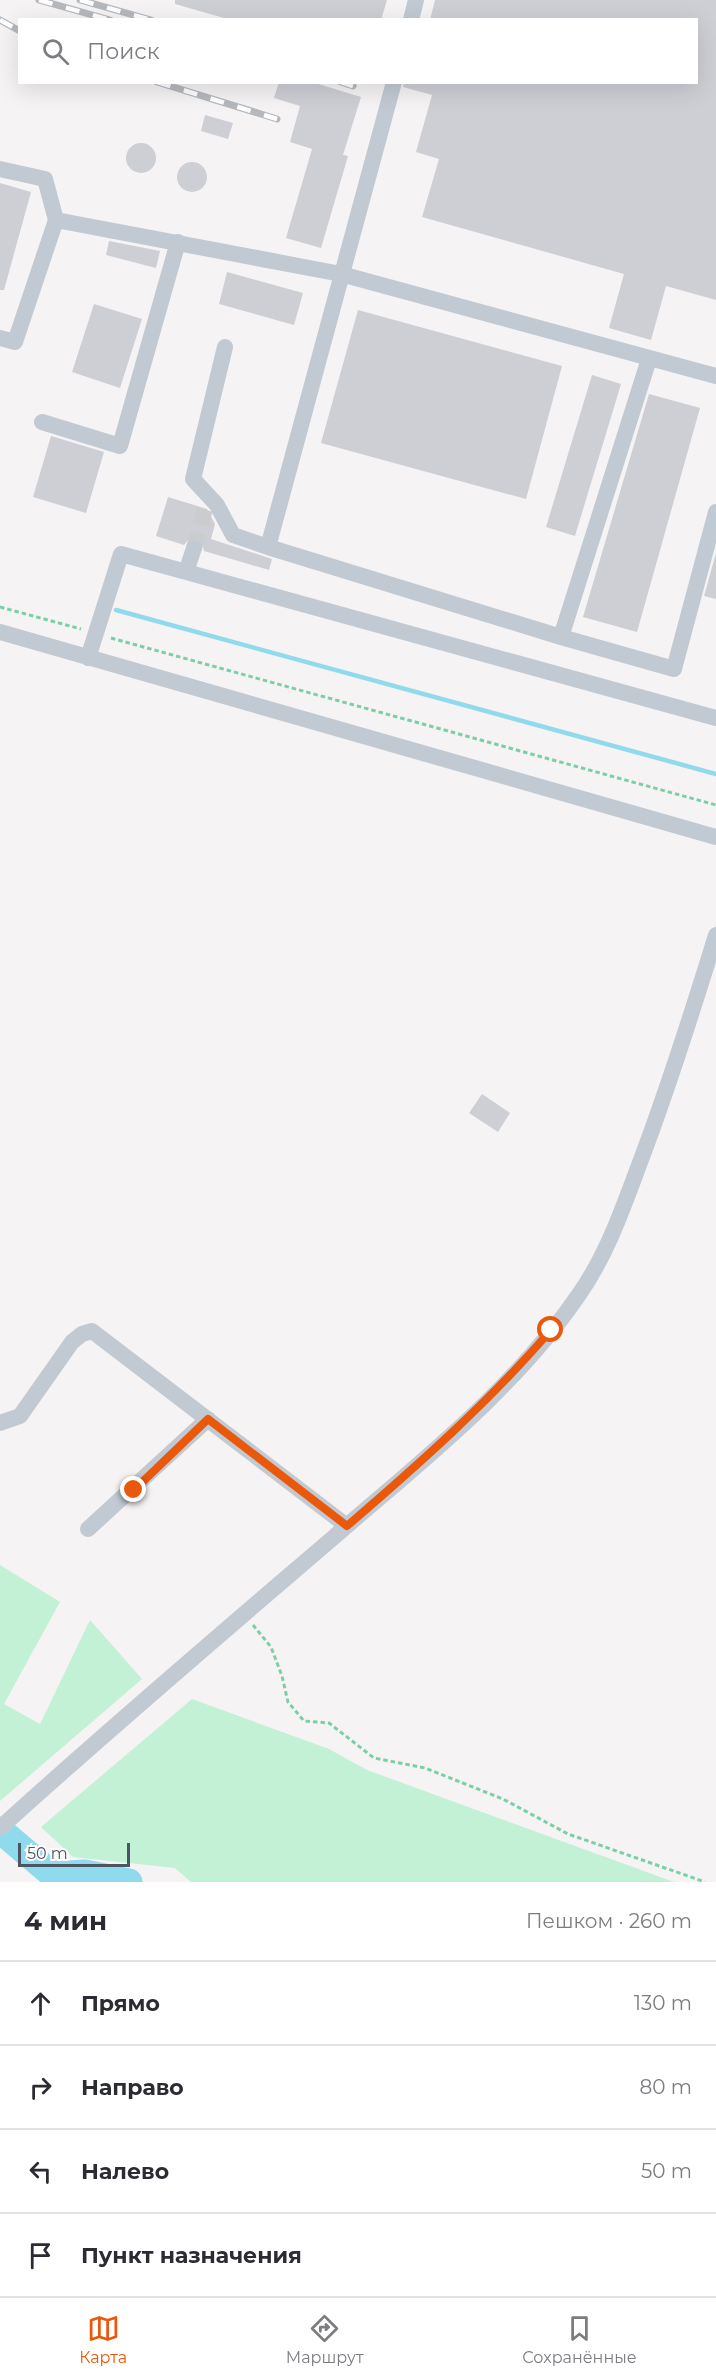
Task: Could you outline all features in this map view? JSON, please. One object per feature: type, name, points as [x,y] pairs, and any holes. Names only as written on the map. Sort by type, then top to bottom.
[{"type":"street","points":[[412,18],[416,0]]},
{"type":"street","points":[[268,547],[392,84]]},
{"type":"street","points":[[0,170],[45,179],[56,220],[15,342],[0,338]]},
{"type":"street","points":[[56,220],[341,274],[716,376]]},
{"type":"street","points":[[42,422],[120,446],[177,242]]},
{"type":"street","points":[[225,347],[193,479],[207,503],[217,506],[232,535],[561,637],[674,669],[716,512]]},
{"type":"street","points":[[561,637],[649,359]]},
{"type":"street","points":[[186,572],[194,548]]},
{"type":"street","points":[[88,658],[121,554],[716,718]]},
{"type":"street","points":[[0,632],[716,837]]},
{"type":"street","points":[[0,1828],[440,1446],[511,1377],[580,1293],[602,1255],[621,1212],[670,1084],[716,935]]},
{"type":"street","points":[[0,1423],[20,1416],[72,1342],[82,1334],[92,1331],[347,1526]]},
{"type":"street","points":[[88,1529],[208,1419]]},
{"type":"path","points":[[0,607],[716,805]]},
{"type":"path","points":[[243,1615],[271,1647],[282,1676],[288,1702],[304,1721],[329,1723],[374,1758],[425,1768],[503,1799],[568,1834],[705,1882]]},
{"type":"green space","points":[[0,1565],[60,1602],[4,1704],[40,1724],[90,1620],[142,1679],[0,1801]]},
{"type":"green space","points":[[192,1699],[329,1749],[367,1770],[674,1882],[191,1882],[175,1868],[73,1857],[41,1827]]},
{"type":"building","points":[[175,0],[387,0],[382,18],[224,18],[175,4]]},
{"type":"building","points":[[435,0],[716,0],[716,300],[666,286],[651,340],[609,328],[624,274],[422,217],[439,159],[416,152],[432,95],[403,87],[404,84],[698,84],[698,18],[430,18]]},
{"type":"building","points":[[278,84],[319,84],[361,97],[343,155],[348,156],[321,248],[286,238],[312,149],[290,142],[300,106],[274,98]]},
{"type":"building","points":[[205,115],[233,123],[228,139],[201,131]]},
{"type":"building","points":[[141,143],[151,148],[156,158],[151,168],[141,173],[131,168],[126,158],[131,148]]},
{"type":"building","points":[[192,162],[202,167],[207,177],[202,187],[192,192],[182,187],[177,177],[182,167]]},
{"type":"building","points":[[0,183],[31,192],[4,290],[0,290]]},
{"type":"building","points":[[109,241],[160,251],[156,268],[106,255]]},
{"type":"building","points":[[227,272],[303,293],[294,325],[219,304]]},
{"type":"building","points":[[94,304],[142,319],[120,388],[72,372]]},
{"type":"building","points":[[358,310],[562,366],[526,499],[321,443]]},
{"type":"building","points":[[592,375],[621,384],[575,536],[546,527]]},
{"type":"building","points":[[649,394],[700,408],[637,632],[583,617]]},
{"type":"building","points":[[51,436],[104,452],[86,513],[33,497]]},
{"type":"building","points":[[168,497],[207,509],[215,524],[211,539],[272,559],[269,570],[204,551],[202,542],[197,538],[188,540],[184,545],[156,536]]},
{"type":"building","points":[[716,553],[716,599],[704,596]]},
{"type":"building","points":[[482,1094],[510,1113],[498,1132],[469,1113]]},
{"type":"waterway","points":[[116,610],[716,774]]},
{"type":"waterway","points":[[0,1830],[53,1875],[85,1873],[129,1882]]},
{"type":"tunnel","points":[[194,548],[205,509]]},
{"type":"railway","points":[[39,0],[103,18]]},
{"type":"railway","points":[[80,0],[144,18]]},
{"type":"railway","points":[[0,20],[18,30]]},
{"type":"railway","points":[[163,84],[277,119]]},
{"type":"railway","points":[[347,84],[353,86]]},
{"type":"route","points":[[134,1490],[208,1419],[347,1526],[440,1446],[511,1377],[551,1330]]}]
